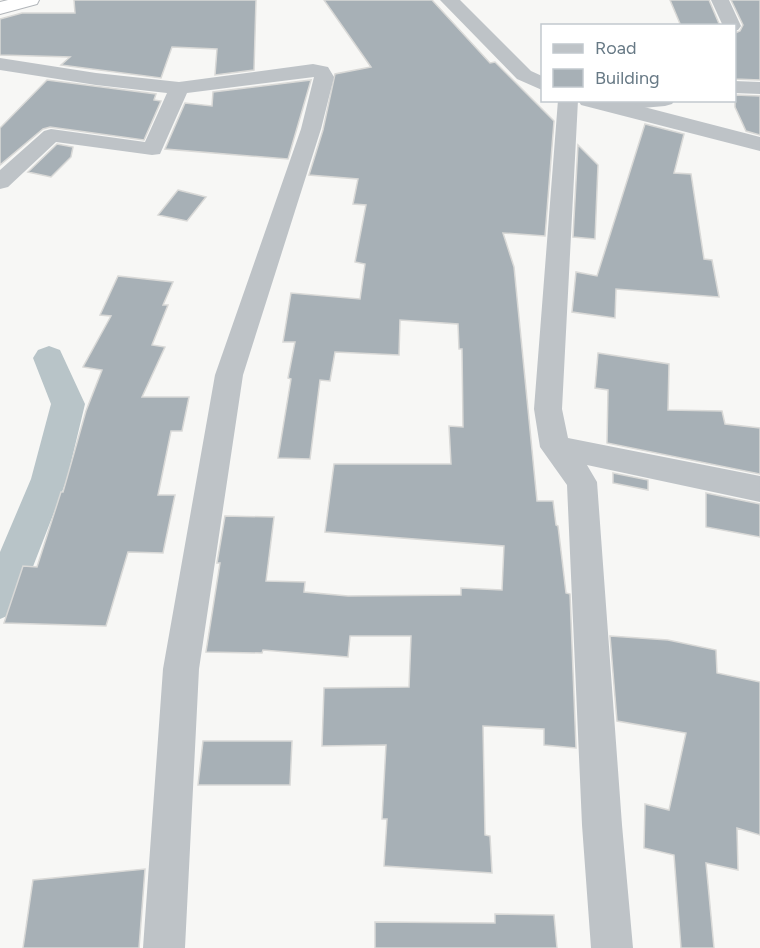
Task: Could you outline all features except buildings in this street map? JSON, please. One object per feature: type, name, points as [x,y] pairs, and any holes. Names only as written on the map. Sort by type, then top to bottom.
[{"type":"highway","points":[[0,8],[30,0]]},
{"type":"street","points":[[449,0],[524,75],[541,83]]},
{"type":"street","points":[[720,0],[731,24]]},
{"type":"street","points":[[0,63],[96,79],[179,88],[313,70],[321,71],[324,77],[311,129],[229,375],[181,669],[164,948]]},
{"type":"street","points":[[736,87],[760,88]]},
{"type":"street","points":[[0,182],[51,135],[152,149],[179,88]]},
{"type":"street","points":[[568,102],[548,409],[555,447],[582,482],[602,825],[612,948]]},
{"type":"street","points":[[598,103],[620,102]]},
{"type":"street","points":[[598,103],[760,144]]},
{"type":"street","points":[[555,447],[760,489]]},
{"type":"waterway","points":[[0,600],[49,479],[68,404],[49,358]]}]
